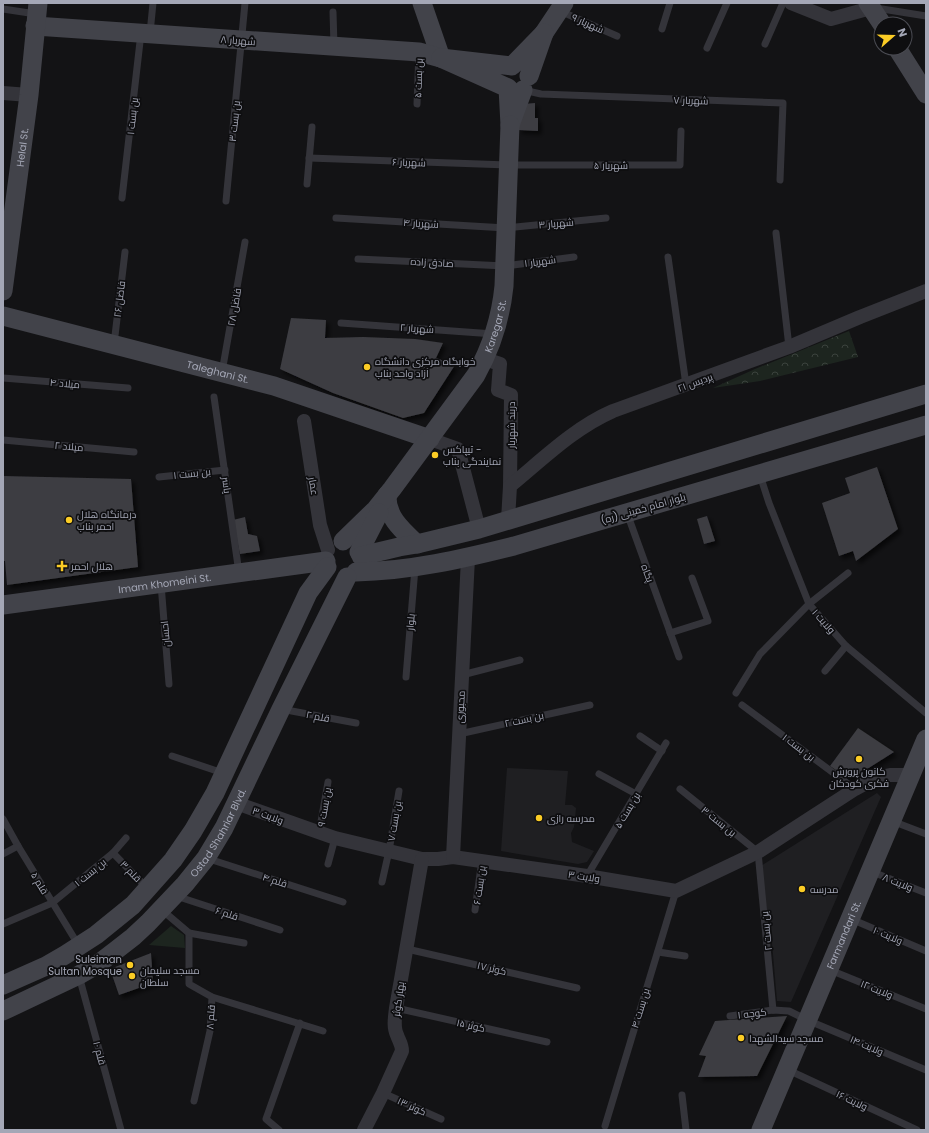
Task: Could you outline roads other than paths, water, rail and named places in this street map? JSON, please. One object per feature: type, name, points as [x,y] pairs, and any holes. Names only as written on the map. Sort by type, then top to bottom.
[{"type":"main road","points":[[422,3],[441,58]]},
{"type":"main road","points":[[870,5],[877,16]]},
{"type":"main road","points":[[512,66],[544,33],[561,7]]},
{"type":"main road","name":"شهریار ۸","points":[[36,14],[146,33],[419,52],[520,85],[528,73],[523,67],[516,65],[512,66],[441,58]]},
{"type":"main road","name":"Helal St.","points":[[3,291],[29,95],[36,14]]},
{"type":"main road","name":"Karegar St.","points":[[387,495],[476,375],[485,359],[494,334],[502,300],[505,266],[510,125],[520,85],[544,33]]},
{"type":"main road","points":[[902,56],[926,94]]},
{"type":"main road","name":"Taleghani St.","points":[[3,316],[274,386],[430,439]]},
{"type":"main road","points":[[356,564],[358,548],[351,543],[331,555],[332,573],[339,577],[356,564],[399,547],[479,529],[926,394]]},
{"type":"main road","name":"بلوار امام خمینی (ره)","points":[[356,564],[381,572],[415,568],[468,558],[514,546],[926,424]]},
{"type":"main road","points":[[387,495],[389,508],[396,523],[401,530],[417,544]]},
{"type":"main road","name":"Ostad Shahriar Blvd.","points":[[3,985],[46,966],[106,928],[134,905],[173,860],[193,831],[215,793],[308,593],[331,555],[376,509],[387,495]]},
{"type":"main road","name":"Ostad Shahriar Blvd.","points":[[3,1011],[79,975],[98,964],[133,937],[161,910],[206,858],[224,828],[281,709],[356,564],[387,495]]},
{"type":"main road","name":"Imam Khomeini St.","points":[[3,605],[288,566],[331,555]]},
{"type":"main road","points":[[288,566],[298,571],[302,575],[305,580],[308,593]]},
{"type":"main road","name":"Farmandari St.","points":[[761,1130],[925,742]]},
{"type":"main road","points":[[215,793],[236,803]]},
{"type":"street","points":[[791,3],[830,19],[870,5]]},
{"type":"street","points":[[3,93],[29,95]]},
{"type":"street","name":"پردیس ۲۱","points":[[510,486],[575,433],[598,418],[613,411],[789,347],[860,316],[926,291]]},
{"type":"street","name":"دربند شهریار","points":[[485,359],[500,364],[498,390],[511,396],[510,486]]},
{"type":"street","name":"عمار","points":[[304,421],[320,524],[331,555]]},
{"type":"street","points":[[430,439],[458,449],[479,529]]},
{"type":"street","points":[[508,520],[510,486]]},
{"type":"street","name":"محبوری","points":[[453,857],[468,558]]},
{"type":"street","points":[[676,891],[758,852],[855,789],[875,778],[890,775],[911,775]]},
{"type":"street","name":"ولایت ۳","points":[[236,803],[335,838],[422,859],[453,857],[482,860],[676,891]]},
{"type":"street","name":"بهار کوثر","points":[[364,1130],[402,1051],[402,1045],[396,1034],[395,1028],[396,1008],[422,859]]},
{"type":"lane","points":[[146,33],[152,3]]},
{"type":"lane","points":[[242,40],[246,3]]},
{"type":"lane","points":[[662,29],[670,3]]},
{"type":"lane","points":[[707,48],[727,3]]},
{"type":"lane","points":[[765,44],[783,3]]},
{"type":"lane","points":[[870,5],[926,16]]},
{"type":"lane","name":"شهریار ۹","points":[[561,7],[616,36]]},
{"type":"lane","points":[[3,9],[36,14]]},
{"type":"lane","points":[[333,12],[334,46]]},
{"type":"lane","name":"بن بست ۱","points":[[122,198],[146,33]]},
{"type":"lane","name":"بن بست ۳","points":[[226,201],[242,40]]},
{"type":"lane","name":"بن بست ۵","points":[[417,104],[419,52]]},
{"type":"lane","name":"شهریار ۷","points":[[520,85],[542,94],[783,103],[780,180]]},
{"type":"lane","points":[[307,184],[312,127]]},
{"type":"lane","name":"شهریار ۵","points":[[508,165],[680,165],[681,131]]},
{"type":"lane","name":"شهریار ۶","points":[[309,158],[508,165]]},
{"type":"lane","name":"شهریار ۴","points":[[336,218],[506,228]]},
{"type":"lane","name":"شهریار ۳","points":[[506,228],[606,218]]},
{"type":"lane","points":[[776,233],[789,347]]},
{"type":"lane","name":"فاضل ۲۸","points":[[222,372],[246,242]]},
{"type":"lane","name":"فاضل ۲۶","points":[[113,345],[125,252]]},
{"type":"lane","name":"شهریار ۱","points":[[505,266],[574,257]]},
{"type":"lane","points":[[668,257],[686,385]]},
{"type":"lane","name":"صادق زاده","points":[[358,259],[505,266]]},
{"type":"lane","name":"شهریار ۲","points":[[341,323],[494,334]]},
{"type":"lane","name":"میلاد ۴","points":[[3,378],[128,388]]},
{"type":"lane","name":"یاسر","points":[[214,397],[239,573]]},
{"type":"lane","name":"میلاد ۲","points":[[3,440],[134,452]]},
{"type":"lane","name":"بن بست ۱","points":[[159,477],[225,470]]},
{"type":"lane","name":"ولایت ۱","points":[[759,474],[809,604],[846,646],[926,712]]},
{"type":"lane","name":"پگاه","points":[[626,513],[679,657]]},
{"type":"lane","name":"بلوار","points":[[406,677],[415,568]]},
{"type":"lane","points":[[736,693],[760,654],[809,604],[848,573]]},
{"type":"lane","points":[[670,633],[708,621],[692,578]]},
{"type":"lane","name":"احسان","points":[[161,584],[169,684]]},
{"type":"lane","points":[[825,671],[846,646]]},
{"type":"lane","points":[[462,675],[520,660]]},
{"type":"lane","name":"بن بست ۲","points":[[459,734],[590,705]]},
{"type":"lane","name":"بن بست ۱","points":[[742,705],[855,789]]},
{"type":"lane","name":"قلم ۲","points":[[281,709],[356,723]]},
{"type":"lane","points":[[640,736],[662,751]]},
{"type":"lane","name":"بن بست ۵","points":[[587,876],[666,743]]},
{"type":"lane","points":[[172,756],[224,773]]},
{"type":"lane","points":[[599,774],[636,794]]},
{"type":"lane","name":"بن بست ۹","points":[[319,833],[328,782]]},
{"type":"lane","name":"بن بست ۳","points":[[680,790],[758,852]]},
{"type":"lane","name":"بن بست ۷","points":[[382,882],[389,852],[399,791]]},
{"type":"lane","name":"قلم ۵","points":[[3,819],[79,946]]},
{"type":"lane","points":[[891,821],[926,834]]},
{"type":"lane","name":"بن بست ۱","points":[[52,903],[113,853],[126,838]]},
{"type":"lane","points":[[328,864],[335,838]]},
{"type":"lane","points":[[3,854],[18,846]]},
{"type":"lane","name":"بن بست ۲","points":[[758,852],[773,1010]]},
{"type":"lane","name":"قلم ۳","points":[[113,853],[148,889]]},
{"type":"lane","name":"قلم ۴","points":[[206,858],[343,902]]},
{"type":"lane","name":"بن بست ۶","points":[[475,910],[482,860]]},
{"type":"lane","name":"ولایت ۸","points":[[870,871],[926,893]]},
{"type":"lane","name":"بن بست ۴","points":[[605,1126],[676,891]]},
{"type":"lane","name":"قلم ۶","points":[[174,896],[280,930]]},
{"type":"lane","points":[[3,924],[52,903]]},
{"type":"lane","points":[[161,910],[189,933],[244,943]]},
{"type":"lane","name":"ولایت ۱۰","points":[[850,919],[926,951]]},
{"type":"lane","name":"قلم ۸","points":[[189,933],[189,984],[212,998],[210,1031],[194,1101]]},
{"type":"lane","name":"کوثر ۱۷","points":[[407,949],[577,988]]},
{"type":"lane","points":[[658,952],[685,956]]},
{"type":"lane","name":"ولایت ۱۲","points":[[829,969],[926,1009]]},
{"type":"lane","name":"قلم ۱۰","points":[[79,975],[121,1130]]},
{"type":"lane","points":[[212,998],[323,1031]]},
{"type":"lane","name":"کوثر ۱۵","points":[[396,1008],[547,1042]]},
{"type":"lane","name":"کوچه ۱","points":[[730,1016],[773,1010],[789,1011],[807,1020]]},
{"type":"lane","name":"ولایت ۱۴","points":[[807,1020],[926,1070]]},
{"type":"lane","points":[[279,1130],[266,1119],[300,1023]]},
{"type":"lane","name":"ولایت ۱۶","points":[[786,1069],[918,1130]]},
{"type":"lane","name":"کوثر ۱۳","points":[[383,1093],[441,1119]]},
{"type":"lane","points":[[682,1095],[686,1130]]},
{"type":"place","name":"خوابگاه مرکزی دانشگاه آزاد واحد بناب","points":[[367,367]]},
{"type":"place","name":"تیپاکس - نمایندگی بناب","points":[[435,455]]},
{"type":"place","name":"درمانگاه هلال احمر بناب","points":[[69,520]]},
{"type":"place","name":"هلال احمر","points":[[62,566]]},
{"type":"place","name":"کانون پرورش فکری کودکان","points":[[859,759]]},
{"type":"place","name":"مدرسه رازی","points":[[539,818]]},
{"type":"place","name":"مدرسه","points":[[802,889]]},
{"type":"place","name":"Suleiman Sultan Mosque","points":[[130,965]]},
{"type":"place","name":"مسجد سلیمان سلطان","points":[[132,976]]},
{"type":"place","name":"مسجد سیدالشهدا","points":[[741,1038]]}]
